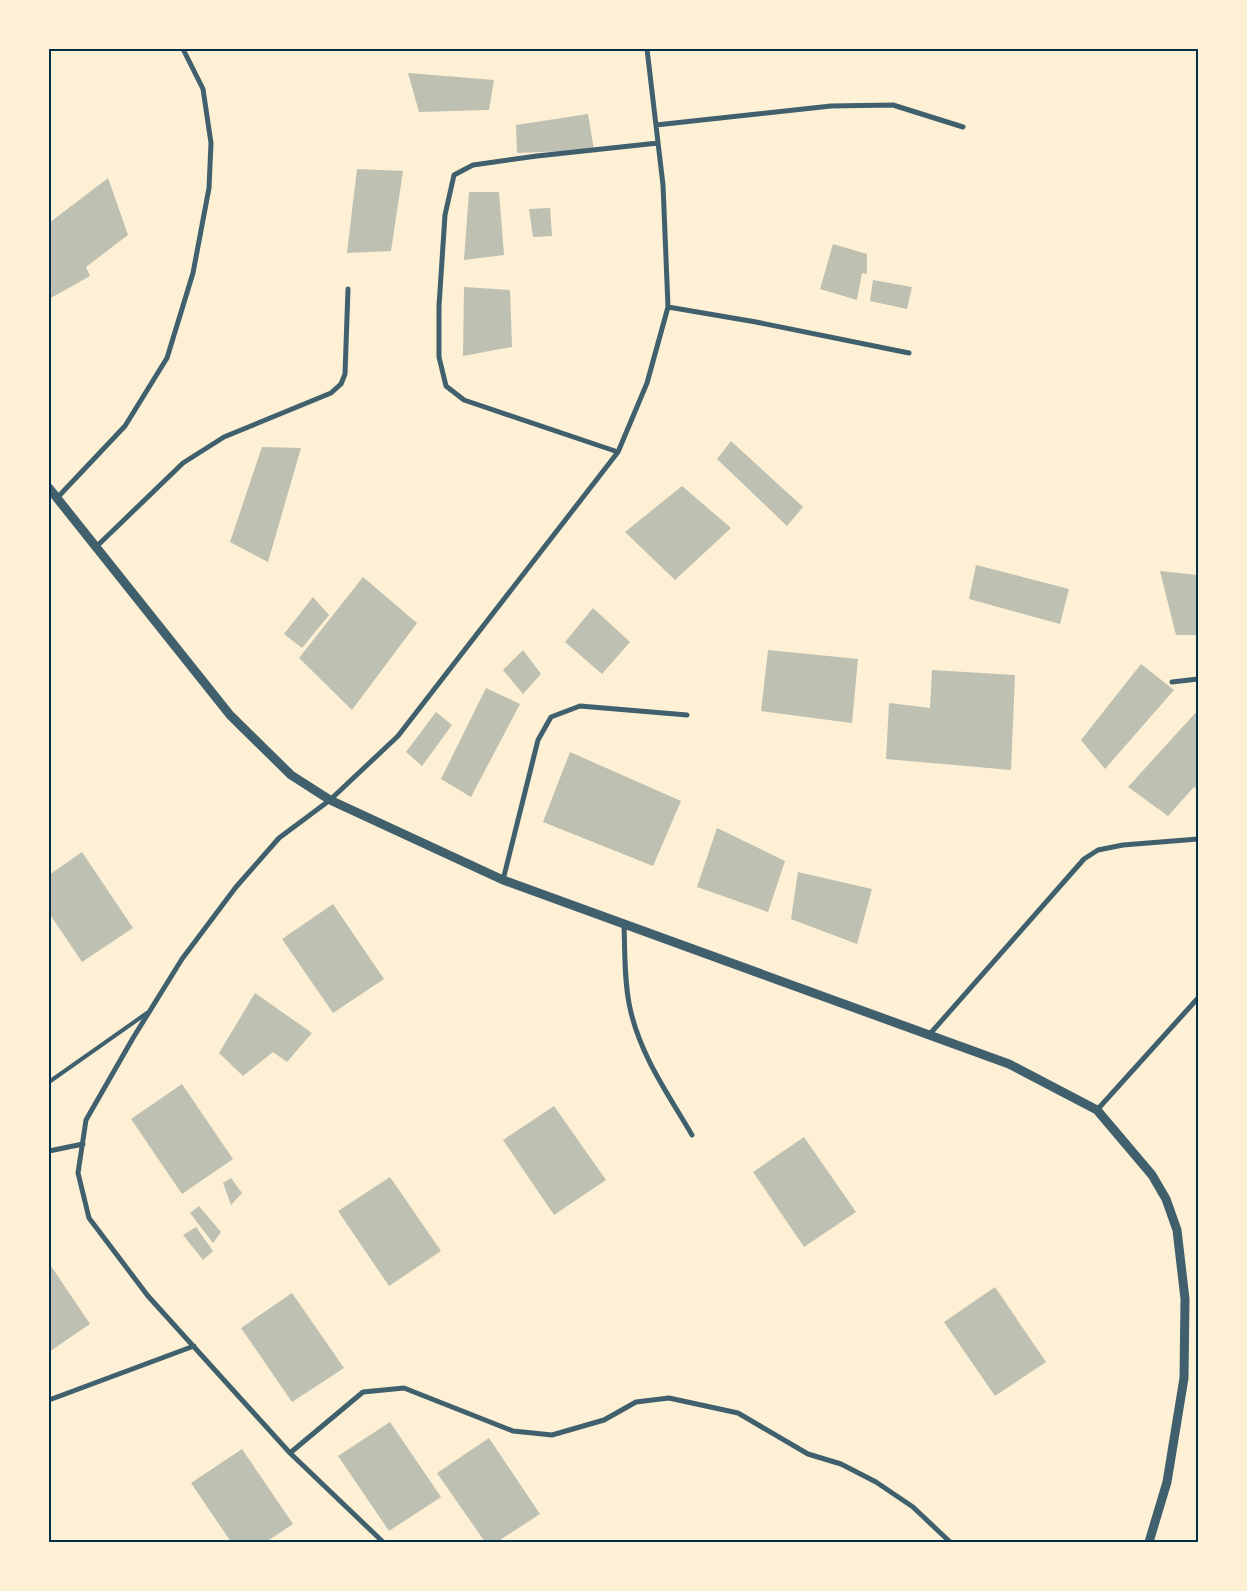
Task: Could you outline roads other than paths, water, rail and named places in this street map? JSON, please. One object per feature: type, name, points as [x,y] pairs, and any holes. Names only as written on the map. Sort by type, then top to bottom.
[{"type":"street","points":[[57,498],[125,426],[167,358],[193,273],[209,188],[211,143],[203,90],[183,49]]},
{"type":"street","points":[[384,1542],[290,1453],[148,1296],[89,1218],[78,1173],[86,1120],[182,959],[236,887],[279,838],[330,800],[398,736],[618,452],[647,383],[668,307],[664,186],[646,49]]},
{"type":"street","points":[[656,125],[830,106],[893,105],[963,127]]},
{"type":"street","points":[[618,452],[464,400],[446,386],[439,357],[438,306],[445,215],[454,175],[474,165],[658,143]]},
{"type":"street","points":[[96,547],[183,463],[224,437],[331,392],[341,384],[345,374],[348,289]]},
{"type":"street","points":[[668,307],[756,322],[909,353]]},
{"type":"street","points":[[49,488],[230,715],[291,774],[330,800],[503,880],[1009,1064],[1097,1110],[1152,1175],[1166,1199],[1177,1230],[1186,1299],[1184,1378],[1167,1482],[1149,1542]]},
{"type":"street","points":[[1172,682],[1198,679]]},
{"type":"street","points":[[503,880],[538,740],[551,717],[580,706],[687,715]]},
{"type":"street","points":[[929,1035],[1084,859],[1098,850],[1123,845],[1198,839]]},
{"type":"street","points":[[624,924],[630,1007],[638,1038],[651,1066],[692,1135]]},
{"type":"street","points":[[1097,1110],[1198,998]]},
{"type":"street","points":[[49,1151],[82,1144]]},
{"type":"street","points":[[49,1400],[194,1346]]},
{"type":"street","points":[[290,1453],[363,1392],[404,1388],[513,1430],[552,1435],[604,1420],[636,1402],[669,1398],[738,1413],[808,1454],[841,1464],[876,1482],[913,1507],[950,1542]]},
{"type":"lane","points":[[49,1082],[149,1012]]}]
